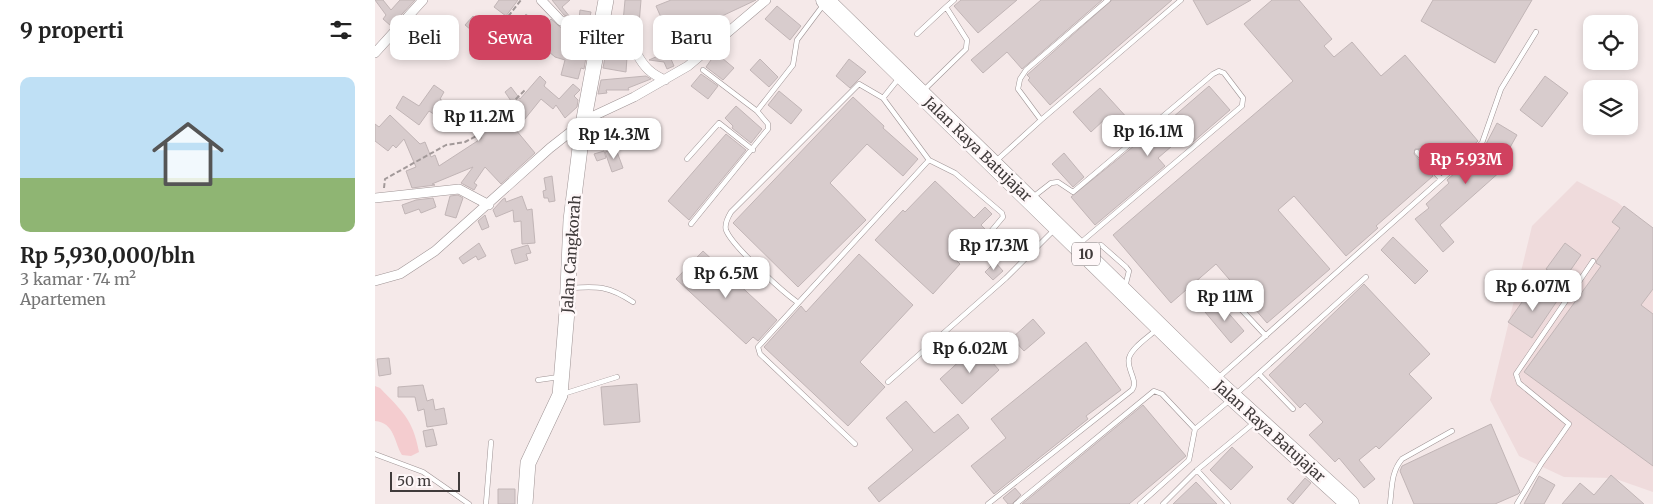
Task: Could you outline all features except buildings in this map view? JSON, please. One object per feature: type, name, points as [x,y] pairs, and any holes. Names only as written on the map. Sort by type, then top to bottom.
[{"type":"highway","name":"Jalan Raya Batujajar","points":[[831,2],[902,75],[1215,381],[1350,504]]},
{"type":"main road","name":"Jalan Cangkorah","points":[[604,15],[606,0]]},
{"type":"main road","name":"Jalan Cangkorah","points":[[525,504],[528,463],[560,395],[563,377],[571,220],[583,124],[595,60]]},
{"type":"street","points":[[375,53],[423,0]]},
{"type":"street","points":[[541,0],[561,22]]},
{"type":"street","points":[[375,281],[400,274],[435,251],[489,205],[550,148],[591,116],[665,80],[688,66],[766,0]]},
{"type":"street","points":[[641,60],[652,74],[665,80]]},
{"type":"street","points":[[380,198],[459,189],[489,205]]},
{"type":"lane","points":[[917,34],[954,0]]},
{"type":"lane","points":[[1041,120],[1019,89],[1020,79],[1026,70],[1108,0]]},
{"type":"lane","points":[[993,163],[1181,0]]},
{"type":"lane","points":[[757,111],[793,65],[797,40],[831,2]]},
{"type":"lane","points":[[921,93],[966,49],[967,40],[946,8]]},
{"type":"lane","points":[[1215,381],[1482,143],[1501,89],[1536,32]]},
{"type":"lane","points":[[691,224],[768,130],[768,124],[757,111],[703,70]]},
{"type":"lane","points":[[1030,200],[1051,183],[1058,182],[1073,192],[1213,74],[1219,71],[1224,73],[1243,98],[1242,106],[1082,250]]},
{"type":"lane","points":[[883,98],[902,75]]},
{"type":"lane","points":[[797,302],[783,292],[744,252],[726,230],[726,221],[731,212],[859,84],[883,98],[929,160],[955,172],[1002,214],[1003,217],[978,247]]},
{"type":"lane","points":[[687,159],[719,123],[753,150]]},
{"type":"lane","points":[[1417,152],[1441,179]]},
{"type":"lane","points":[[855,444],[757,350],[797,302],[929,160]]},
{"type":"lane","points":[[888,382],[1006,278],[1058,226]]},
{"type":"lane","points":[[1517,504],[1541,464],[1569,424],[1519,382],[1516,374],[1593,261]]},
{"type":"lane","points":[[1140,504],[1189,460],[1195,428],[1233,398],[1365,277]]},
{"type":"lane","points":[[568,288],[597,286],[612,290],[633,302]]},
{"type":"lane","points":[[1222,289],[1266,336]]},
{"type":"lane","points":[[988,504],[1132,390],[1135,385],[1128,362],[1130,355],[1159,326]]},
{"type":"lane","points":[[1259,374],[1293,409]]},
{"type":"lane","points":[[539,380],[563,377]]},
{"type":"lane","points":[[560,395],[617,378]]},
{"type":"lane","points":[[1016,504],[1154,391],[1163,394],[1195,428]]},
{"type":"lane","points":[[1163,504],[1197,470],[1257,421]]},
{"type":"lane","points":[[1390,504],[1397,466],[1402,460],[1452,431]]},
{"type":"lane","points":[[486,504],[491,442]]},
{"type":"lane","points":[[375,454],[423,472],[469,504]]},
{"type":"lane","points":[[1197,470],[1228,504]]},
{"type":"path","points":[[509,15],[521,0]]},
{"type":"path","points":[[380,198],[385,179],[447,145],[465,142],[482,133],[526,90]]},
{"type":"shaded area","points":[[1577,181],[1617,202],[1653,231],[1653,492],[1613,478],[1564,477],[1519,456],[1490,400],[1532,226]]},
{"type":"shaded area","points":[[375,386],[380,388],[395,403],[410,423],[419,452],[411,456],[402,455],[387,425],[375,421]]}]
